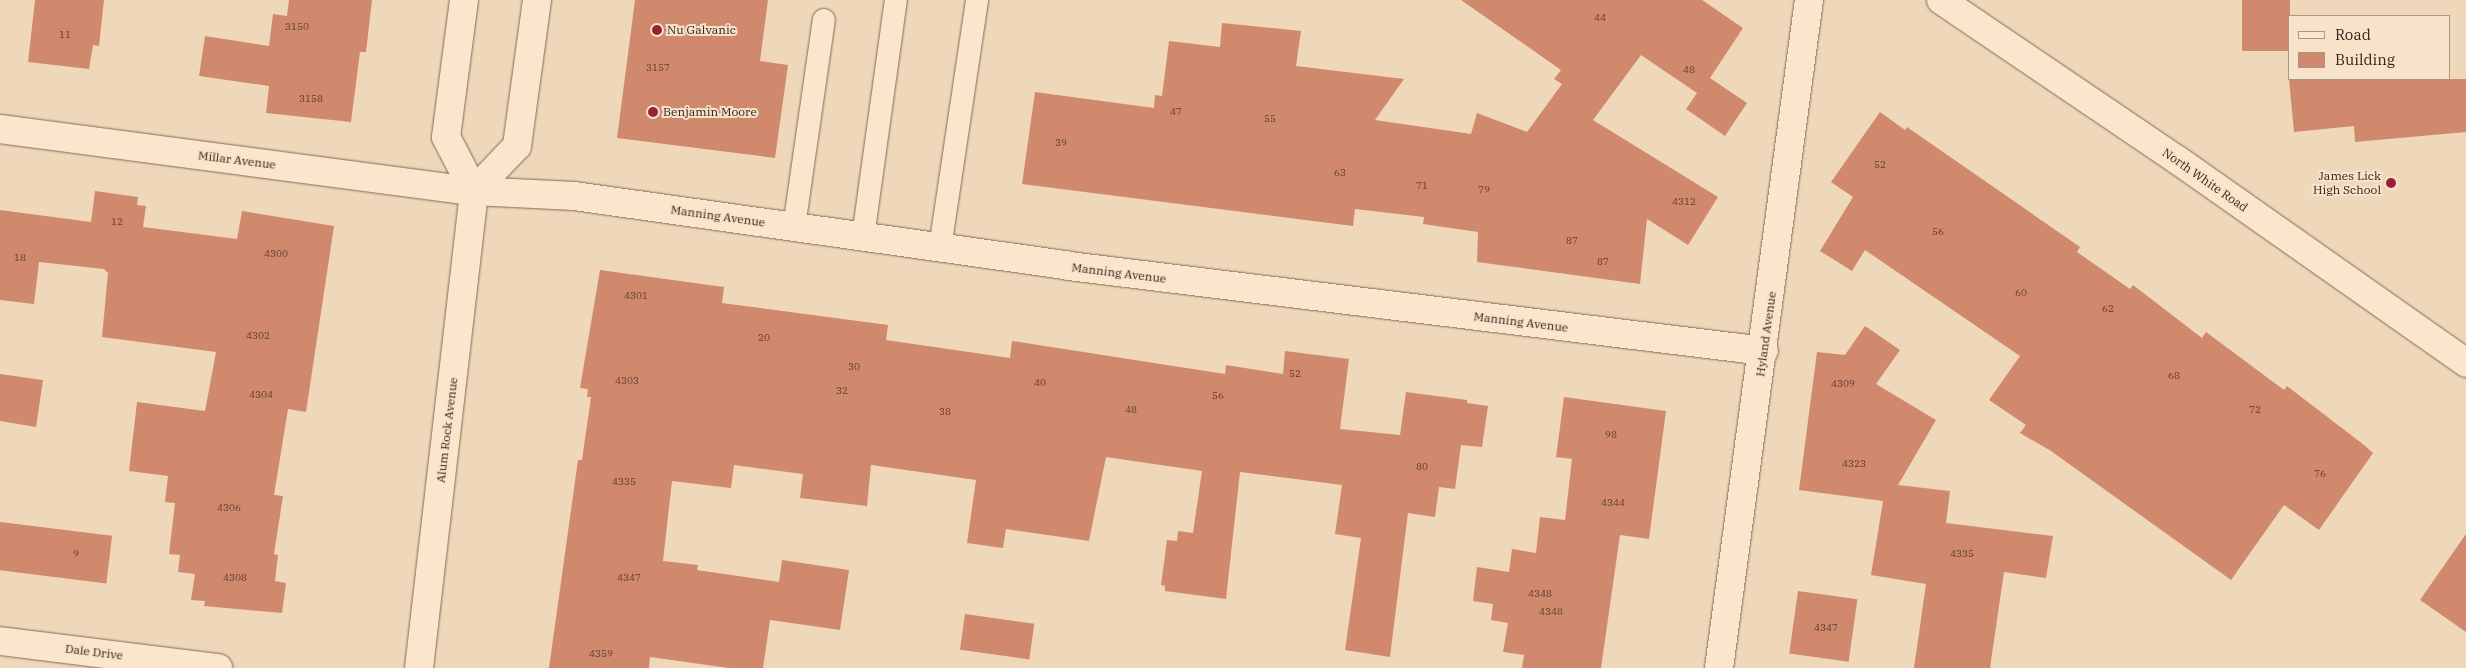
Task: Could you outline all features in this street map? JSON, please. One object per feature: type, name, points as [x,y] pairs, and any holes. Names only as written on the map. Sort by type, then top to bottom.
[{"type":"street","points":[[464,0],[446,137],[474,191],[517,146],[537,0]]},
{"type":"street","name":"Hyland Avenue","points":[[1718,668],[1764,351],[1809,0]]},
{"type":"street","name":"North White Road","points":[[1941,0],[2179,161],[2466,363]]},
{"type":"street","name":"Millar Avenue","points":[[0,129],[474,191]]},
{"type":"street","name":"Manning Avenue","points":[[474,191],[574,196],[940,248],[1764,351]]},
{"type":"street","name":"Alum Rock Avenue","points":[[419,668],[474,191]]},
{"type":"street","name":"Dale Drive","points":[[0,641],[218,668]]},
{"type":"lane","points":[[863,237],[896,0]]},
{"type":"lane","points":[[940,248],[977,0]]},
{"type":"lane","points":[[794,227],[824,20]]},
{"type":"building","points":[[35,0],[104,0],[99,46],[93,45],[89,69],[28,62]]},
{"type":"building","points":[[289,0],[372,0],[366,52],[360,52],[351,122],[266,113],[269,86],[199,76],[205,36],[269,46],[273,14],[287,16]]},
{"type":"building","points":[[635,0],[768,0],[760,61],[788,65],[775,158],[617,138]]},
{"type":"building","points":[[1461,0],[1702,0],[1743,28],[1710,78],[1747,103],[1725,136],[1686,109],[1697,93],[1641,55],[1593,120],[1718,197],[1688,245],[1647,219],[1640,284],[1477,262],[1478,232],[1423,224],[1424,217],[1355,209],[1353,226],[1022,184],[1035,92],[1154,108],[1155,95],[1162,96],[1169,41],[1220,47],[1222,23],[1301,31],[1296,66],[1404,79],[1375,120],[1471,134],[1477,113],[1527,132],[1562,84],[1554,79],[1561,70]]},
{"type":"building","points":[[2242,0],[2290,0],[2288,51],[2242,51]]},
{"type":"building","points":[[2466,79],[2466,132],[2355,142],[2354,126],[2294,132],[2289,80]]},
{"type":"building","points":[[1880,112],[1905,130],[1907,127],[2080,247],[2077,252],[2130,289],[2133,285],[2202,338],[2206,332],[2284,390],[2287,386],[2373,453],[2319,530],[2284,505],[2231,580],[2051,451],[2020,433],[2026,425],[1989,400],[2020,356],[1865,250],[1852,271],[1820,251],[1853,197],[1831,182]]},
{"type":"building","points":[[95,191],[138,197],[137,205],[146,206],[143,227],[237,239],[242,211],[334,226],[306,412],[288,409],[274,495],[283,496],[274,554],[278,555],[275,581],[286,583],[282,613],[204,606],[205,601],[191,600],[195,574],[178,572],[180,555],[169,554],[175,503],[165,502],[168,476],[129,471],[137,402],[205,411],[216,352],[102,337],[108,273],[104,269],[39,262],[34,304],[0,300],[0,210],[91,222]]},
{"type":"building","points":[[600,270],[724,287],[722,303],[888,325],[886,340],[1010,358],[1012,341],[1225,374],[1226,365],[1283,374],[1285,351],[1349,359],[1340,429],[1400,435],[1406,392],[1467,400],[1467,403],[1488,406],[1482,447],[1461,445],[1455,489],[1439,487],[1435,517],[1408,513],[1390,657],[1345,650],[1361,538],[1335,534],[1342,485],[1240,472],[1226,599],[1165,591],[1165,586],[1161,585],[1167,540],[1177,541],[1178,531],[1193,533],[1202,471],[1106,457],[1089,541],[1006,529],[1003,548],[967,543],[976,480],[871,465],[867,506],[800,498],[803,474],[734,465],[731,488],[672,481],[663,561],[698,565],[697,570],[779,582],[782,560],[849,570],[840,630],[770,620],[763,668],[729,668],[650,657],[649,668],[549,668],[578,460],[582,460],[591,397],[587,397],[588,389],[580,388]]},
{"type":"building","points":[[1865,326],[1900,350],[1876,384],[1936,420],[1898,485],[1950,491],[1946,523],[2053,536],[2046,578],[2004,572],[1990,668],[1914,668],[1926,584],[1871,575],[1883,501],[1799,490],[1817,352],[1845,355]]},
{"type":"building","points":[[0,374],[43,380],[36,427],[0,421]]},
{"type":"building","points":[[1564,397],[1666,411],[1649,539],[1620,535],[1601,668],[1522,668],[1524,655],[1503,652],[1508,623],[1491,620],[1493,604],[1473,601],[1477,567],[1509,572],[1512,549],[1536,553],[1540,517],[1565,520],[1572,459],[1556,457]]},
{"type":"building","points":[[0,522],[112,536],[106,583],[0,570]]},
{"type":"building","points":[[2466,534],[2466,632],[2420,600]]},
{"type":"building","points":[[1798,591],[1857,599],[1849,662],[1789,653]]},
{"type":"building","points":[[965,614],[1034,624],[1029,659],[960,650]]},
{"type":"place","name":"Nu Galvanic","points":[[657,30]]},
{"type":"place","name":"Benjamin Moore","points":[[653,112]]},
{"type":"place","name":"James Lick High School","points":[[2391,183]]}]
